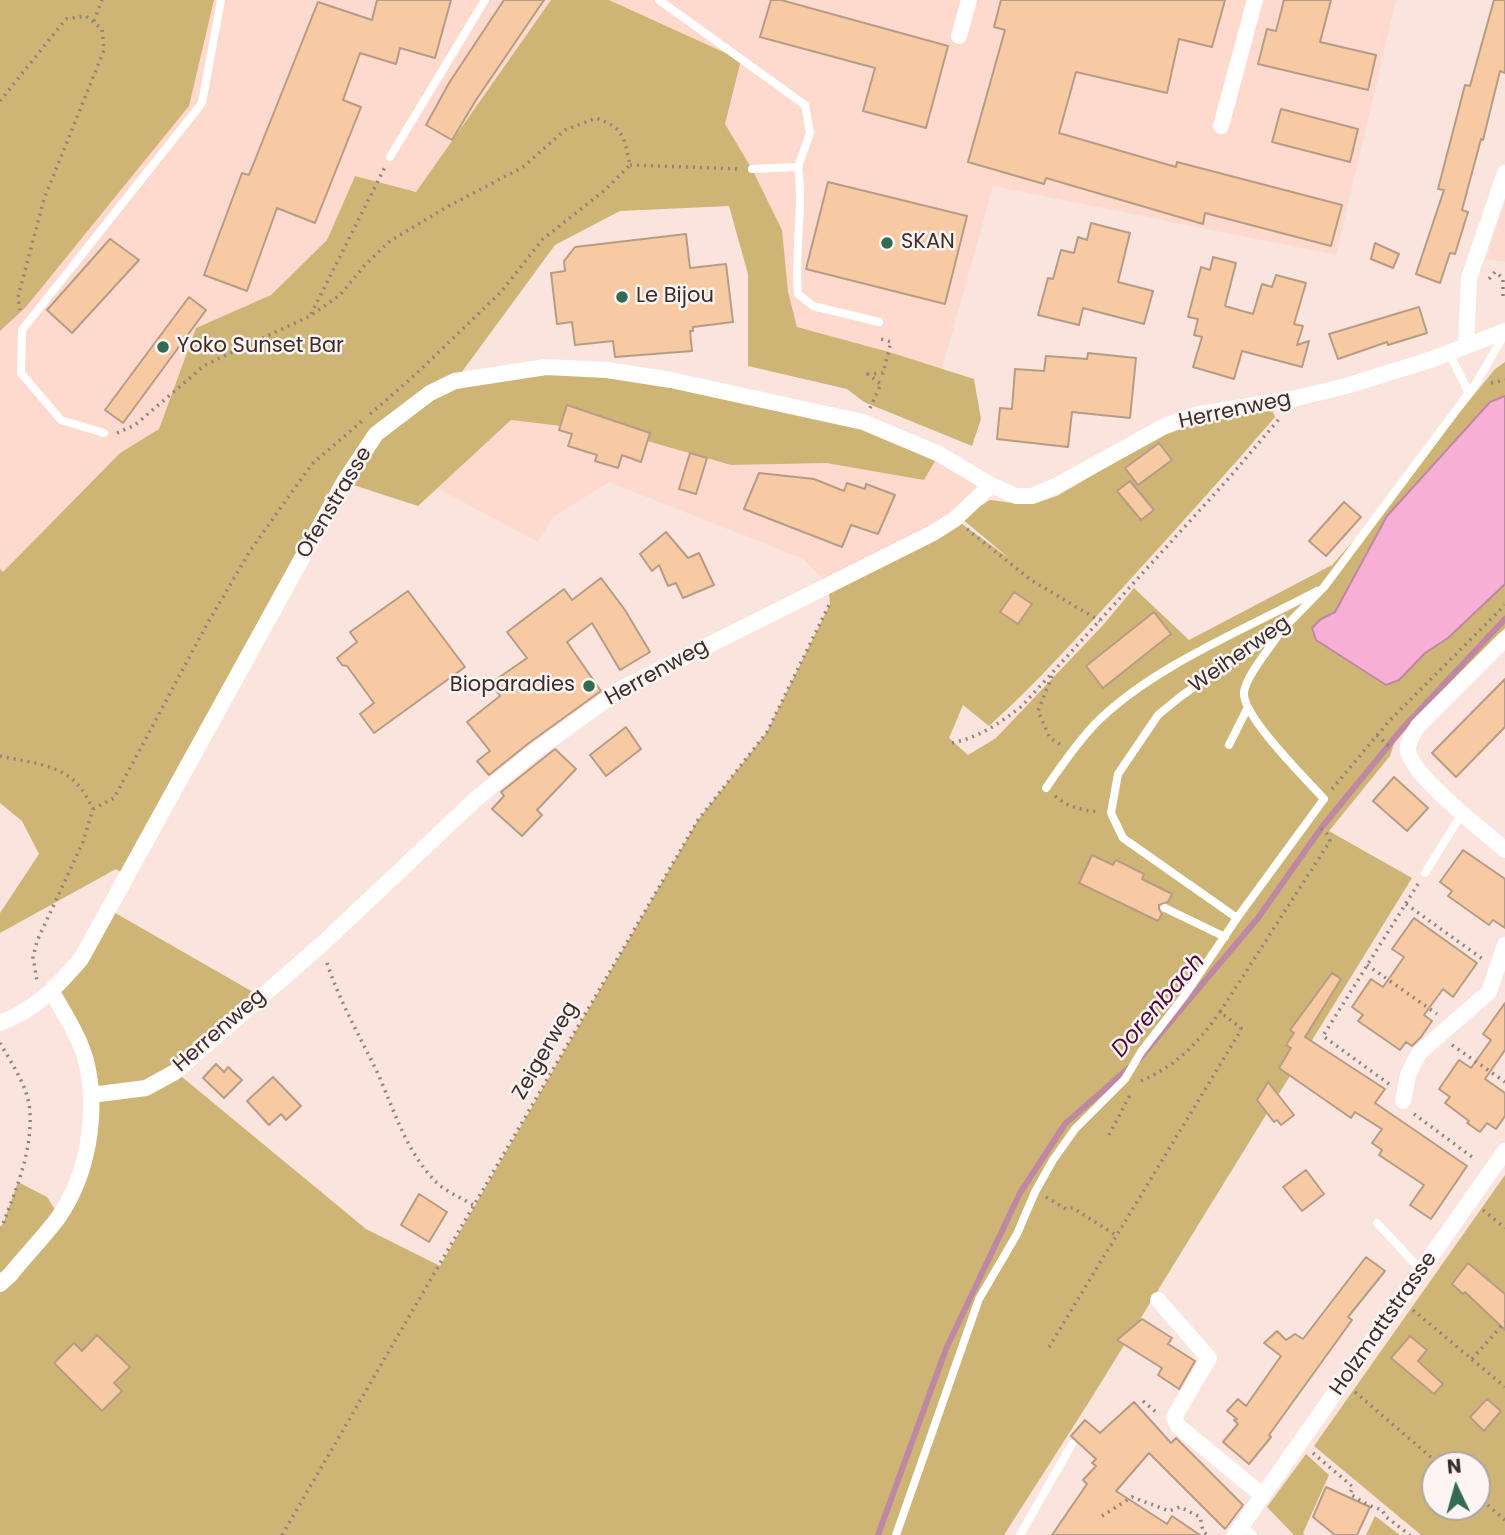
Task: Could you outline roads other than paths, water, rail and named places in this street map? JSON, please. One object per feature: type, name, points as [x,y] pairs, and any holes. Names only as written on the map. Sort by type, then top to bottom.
[{"type":"street","points":[[959,36],[969,0]]},
{"type":"street","points":[[1221,126],[1255,0]]},
{"type":"street","points":[[1466,346],[1469,278],[1505,173]]},
{"type":"street","name":"Herrenweg","points":[[91,1095],[146,1088],[175,1072],[321,944],[476,799],[535,751],[621,689],[933,533],[955,519],[991,485],[1016,496],[1032,496],[1056,486],[1173,423],[1195,415],[1297,398],[1346,386],[1505,332]]},
{"type":"street","name":"Ofenstrasse","points":[[0,1023],[17,1017],[49,996],[81,959],[344,482],[376,434],[430,393],[456,381],[546,367],[607,370],[671,380],[863,422],[939,454],[991,485]]},
{"type":"street","points":[[1505,639],[1418,726],[1401,750],[1423,778],[1505,850]]},
{"type":"street","points":[[1403,1101],[1408,1075],[1419,1053],[1489,992],[1505,945]]},
{"type":"street","points":[[0,1283],[10,1275],[59,1217],[79,1178],[90,1139],[91,1095],[87,1064],[77,1037],[49,996]]},
{"type":"street","name":"Holzmattstrasse","points":[[1244,1532],[1263,1496],[1505,1151]]},
{"type":"street","points":[[1158,1300],[1209,1358],[1174,1417],[1178,1426],[1263,1496]]},
{"type":"lane","points":[[104,433],[61,420],[21,373],[22,330],[202,103],[221,0]]},
{"type":"lane","points":[[390,157],[485,0]]},
{"type":"lane","points":[[659,0],[804,105],[810,133],[798,167],[801,192],[796,275],[798,294],[813,306],[879,322]]},
{"type":"lane","points":[[752,169],[798,167]]},
{"type":"lane","name":"Weiherweg","points":[[1237,918],[1123,838],[1111,813],[1118,774],[1158,715],[1218,670],[1282,631],[1324,587],[1469,393],[1505,332]]},
{"type":"lane","points":[[1449,353],[1469,393]]},
{"type":"lane","points":[[1046,788],[1071,752],[1097,723],[1153,677],[1324,587]]},
{"type":"lane","points":[[896,1535],[979,1299],[1017,1234],[1035,1192],[1053,1160],[1075,1129],[1130,1074],[1141,1052],[1324,799],[1260,729],[1247,709],[1244,695],[1246,684],[1282,631]]},
{"type":"lane","points":[[1229,745],[1247,709]]},
{"type":"lane","points":[[1425,873],[1463,812]]},
{"type":"lane","points":[[1165,908],[1225,937]]},
{"type":"lane","points":[[1377,1223],[1422,1270]]},
{"type":"lane","points":[[1020,1535],[1072,1444]]},
{"type":"waterway","name":"Dorenbach","points":[[1139,1059],[1258,918],[1322,827],[1402,729],[1505,619]]},
{"type":"waterway","name":"Dorenbach","points":[[878,1535],[946,1349],[1020,1193],[1065,1124],[1131,1066]]},
{"type":"place","name":"SKAN","points":[[887,243]]},
{"type":"place","name":"Le Bijou","points":[[622,297]]},
{"type":"place","name":"Yoko Sunset Bar","points":[[163,347]]},
{"type":"place","name":"Bioparadies","points":[[589,686]]}]
